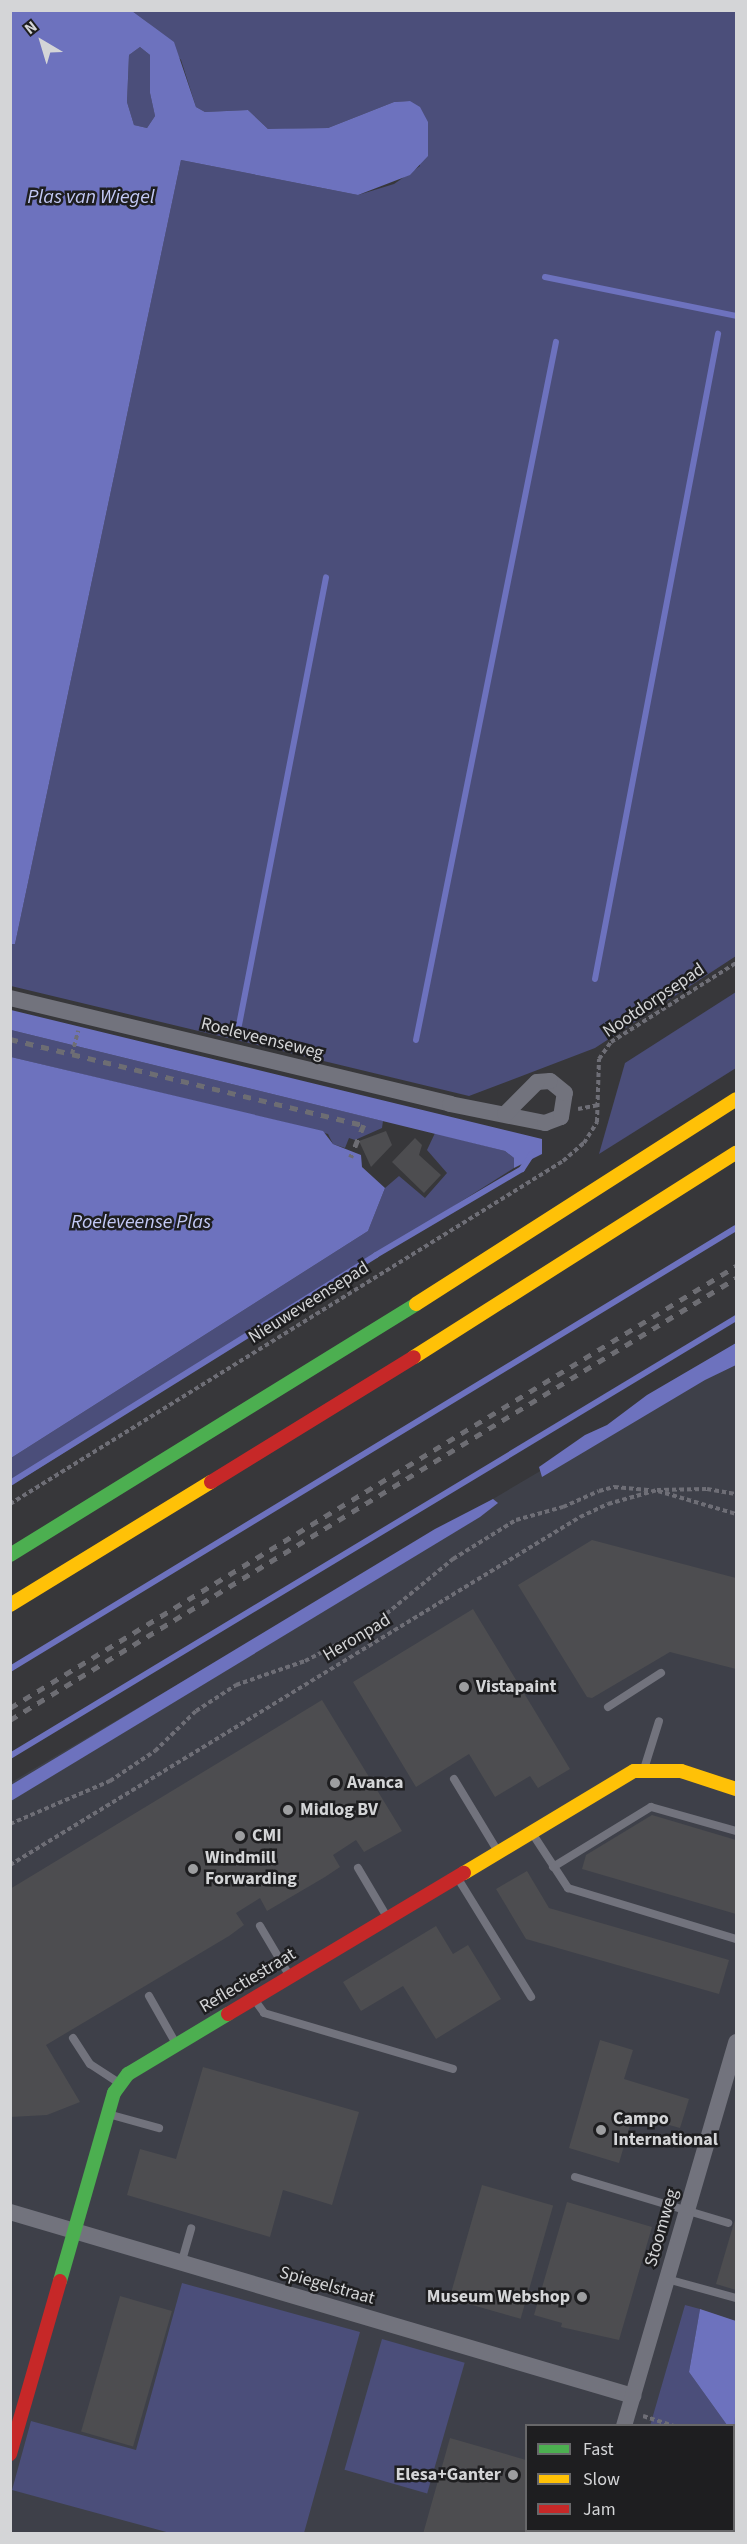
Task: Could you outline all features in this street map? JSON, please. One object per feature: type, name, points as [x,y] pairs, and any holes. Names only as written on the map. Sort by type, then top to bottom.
[{"type":"main road","points":[[10,1555],[447,1285],[736,1099]]},
{"type":"main road","points":[[10,1605],[524,1289],[736,1153]]},
{"type":"main road","name":"Reflectiestraat","points":[[10,2454],[108,2113],[128,2074],[634,1771],[681,1772],[736,1789]]},
{"type":"street","name":"Roeleveenseweg","points":[[10,998],[505,1114]]},
{"type":"street","name":"Stoomweg","points":[[629,2411],[735,2051]]},
{"type":"street","name":"Spiegelstraat","points":[[10,2212],[181,2264],[629,2411]]},
{"type":"lane","points":[[608,1707],[661,1673]]},
{"type":"lane","points":[[644,1770],[659,1721]]},
{"type":"lane","points":[[454,1779],[498,1852]]},
{"type":"lane","points":[[553,1867],[651,1807],[736,1831]]},
{"type":"lane","points":[[532,1832],[568,1888],[736,1939]]},
{"type":"lane","points":[[358,1868],[388,1918]]},
{"type":"lane","points":[[457,1877],[531,1997]]},
{"type":"lane","points":[[260,1926],[290,1977]]},
{"type":"lane","points":[[149,1996],[177,2045]]},
{"type":"lane","points":[[254,1999],[264,2013],[453,2069]]},
{"type":"lane","points":[[73,2038],[90,2064],[121,2084]]},
{"type":"lane","points":[[108,2113],[159,2128]]},
{"type":"lane","points":[[575,2177],[728,2223]]},
{"type":"lane","points":[[181,2264],[191,2228]]},
{"type":"lane","points":[[667,2279],[736,2298]]},
{"type":"path","name":"Nootdorpsepad","points":[[598,1105],[599,1059],[611,1041],[736,963]]},
{"type":"path","points":[[73,1052],[77,1036]]},
{"type":"path","name":"Nieuweveensepad","points":[[10,1504],[563,1161],[592,1131],[598,1105]]},
{"type":"path","points":[[10,1824],[111,1781],[155,1751],[196,1711],[236,1685],[305,1661],[369,1628],[453,1559],[516,1520],[615,1487],[657,1490],[736,1514]]},
{"type":"path","name":"Heronpad","points":[[10,1865],[580,1517],[608,1504],[657,1490],[707,1489],[736,1494]]},
{"type":"path","points":[[629,2411],[668,2424]]},
{"type":"shaded area","points":[[132,11],[736,11],[736,956],[595,1048],[469,1096],[11,986],[11,944],[15,944],[181,160],[358,195],[394,184],[420,166],[410,101],[394,102],[328,128],[268,129],[248,110],[205,112],[196,107],[181,60],[148,23]]},
{"type":"shaded area","points":[[140,47],[150,55],[150,93],[155,116],[147,128],[134,125],[127,102],[129,55]]},
{"type":"shaded area","points":[[736,992],[736,1068],[599,1154],[625,1063]]},
{"type":"shaded area","points":[[11,1030],[383,1121],[382,1128],[355,1140],[349,1138],[345,1148],[333,1144],[328,1134],[11,1057]]},
{"type":"shaded area","points":[[435,1133],[505,1151],[514,1158],[514,1168],[11,1486],[11,1458],[368,1231],[385,1188],[399,1176],[425,1198],[447,1173],[427,1150]]},
{"type":"shaded area","points":[[736,1356],[736,2533],[11,2533],[10,1783]]},
{"type":"shaded area","points":[[182,2283],[360,2332],[304,2533],[170,2533],[12,2490],[31,2421],[136,2450]]},
{"type":"shaded area","points":[[685,2305],[700,2309],[689,2372],[726,2424],[651,2424]]},
{"type":"shaded area","points":[[382,2339],[465,2363],[427,2493],[345,2470]]},
{"type":"water","name":"Plas van Wiegel","points":[[11,10],[132,11],[174,42],[196,107],[205,112],[248,110],[268,129],[328,128],[394,102],[410,101],[420,107],[428,122],[428,156],[410,175],[358,195],[181,160],[15,944],[10,944]],"holes":[[[140,47],[150,55],[150,93],[155,116],[147,128],[134,125],[127,102],[129,55]]]},
{"type":"water","points":[[11,1010],[542,1139],[542,1154],[514,1168],[514,1158],[505,1151],[11,1030]]},
{"type":"water","name":"Roeleveense Plas","points":[[11,1057],[323,1131],[333,1144],[361,1155],[362,1167],[385,1188],[368,1231],[11,1458]]},
{"type":"water","points":[[736,1343],[736,1365],[705,1380],[542,1477],[539,1467],[585,1435],[607,1425],[647,1395]]},
{"type":"water","points":[[493,1499],[498,1503],[480,1517],[11,1801],[11,1785],[435,1529]]},
{"type":"water","points":[[700,2309],[736,2321],[735,2424],[726,2424],[689,2372]]},
{"type":"building","points":[[386,1131],[392,1145],[371,1167],[359,1141]]},
{"type":"building","points":[[415,1138],[422,1145],[419,1155],[441,1175],[424,1193],[392,1162]]},
{"type":"building","points":[[592,1540],[736,1578],[736,1669],[670,1652],[592,1698],[587,1697],[518,1585]]},
{"type":"building","points":[[473,1609],[570,1769],[538,1788],[530,1776],[495,1797],[469,1754],[416,1787],[353,1682]]},
{"type":"building","points":[[322,1700],[402,1831],[364,1852],[356,1840],[333,1855],[340,1867],[325,1877],[267,1911],[260,1898],[236,1913],[244,1925],[229,1936],[46,2045],[80,2102],[47,2115],[10,2117],[10,1889]]},
{"type":"building","points":[[652,1815],[736,1840],[736,1914],[582,1869],[586,1855]]},
{"type":"building","points":[[527,1871],[549,1908],[729,1960],[719,1994],[526,1939],[496,1889]]},
{"type":"building","points":[[436,1926],[453,1954],[468,1945],[501,1999],[436,2039],[403,1986],[361,2011],[343,1982]]},
{"type":"building","points":[[600,2040],[633,2050],[624,2079],[689,2099],[680,2128],[633,2115],[619,2163],[569,2148]]},
{"type":"building","points":[[203,2067],[359,2112],[332,2205],[283,2190],[270,2237],[127,2195],[140,2149],[176,2159]]},
{"type":"building","points":[[482,2185],[553,2205],[521,2319],[449,2298]]},
{"type":"building","points":[[567,2202],[652,2227],[619,2340],[561,2327],[562,2323],[534,2315]]},
{"type":"building","points":[[736,2216],[736,2290],[716,2284]]},
{"type":"building","points":[[120,2296],[172,2311],[133,2446],[81,2432]]},
{"type":"building","points":[[450,2438],[525,2460],[525,2532],[564,2532],[563,2534],[423,2534]]},
{"type":"waterway","points":[[545,277],[736,316]]},
{"type":"waterway","points":[[595,979],[718,334]]},
{"type":"waterway","points":[[416,1040],[556,342]]},
{"type":"waterway","points":[[239,1025],[326,577]]},
{"type":"waterway","points":[[10,1483],[376,1255],[522,1169],[531,1155]]},
{"type":"waterway","points":[[10,1669],[736,1228]]},
{"type":"waterway","points":[[10,1756],[736,1318]]},
{"type":"railway","points":[[10,1039],[364,1125],[351,1158]]},
{"type":"railway","points":[[10,1708],[736,1266]]},
{"type":"railway","points":[[10,1720],[736,1278]]},
{"type":"traffic: fast","points":[[10,1555],[416,1304]]},
{"type":"traffic: fast","points":[[60,2281],[114,2093],[128,2074],[228,2014]]},
{"type":"traffic: slow","points":[[416,1304],[736,1099]]},
{"type":"traffic: slow","points":[[414,1357],[736,1153]]},
{"type":"traffic: slow","points":[[10,1605],[211,1482]]},
{"type":"traffic: slow","points":[[464,1873],[634,1771],[681,1771],[736,1789]]},
{"type":"traffic: jam","points":[[211,1482],[414,1357]]},
{"type":"traffic: jam","points":[[228,2014],[464,1873]]},
{"type":"traffic: jam","points":[[10,2454],[60,2281]]},
{"type":"place","name":"Vistapaint","points":[[464,1687]]},
{"type":"place","name":"Avanca","points":[[335,1783]]},
{"type":"place","name":"Midlog BV","points":[[288,1810]]},
{"type":"place","name":"CMI","points":[[240,1836]]},
{"type":"place","name":"Windmill Forwarding","points":[[193,1869]]},
{"type":"place","name":"Campo International","points":[[601,2130]]},
{"type":"place","name":"Museum Webshop","points":[[582,2297]]},
{"type":"place","name":"Elesa+Ganter","points":[[513,2475]]}]
